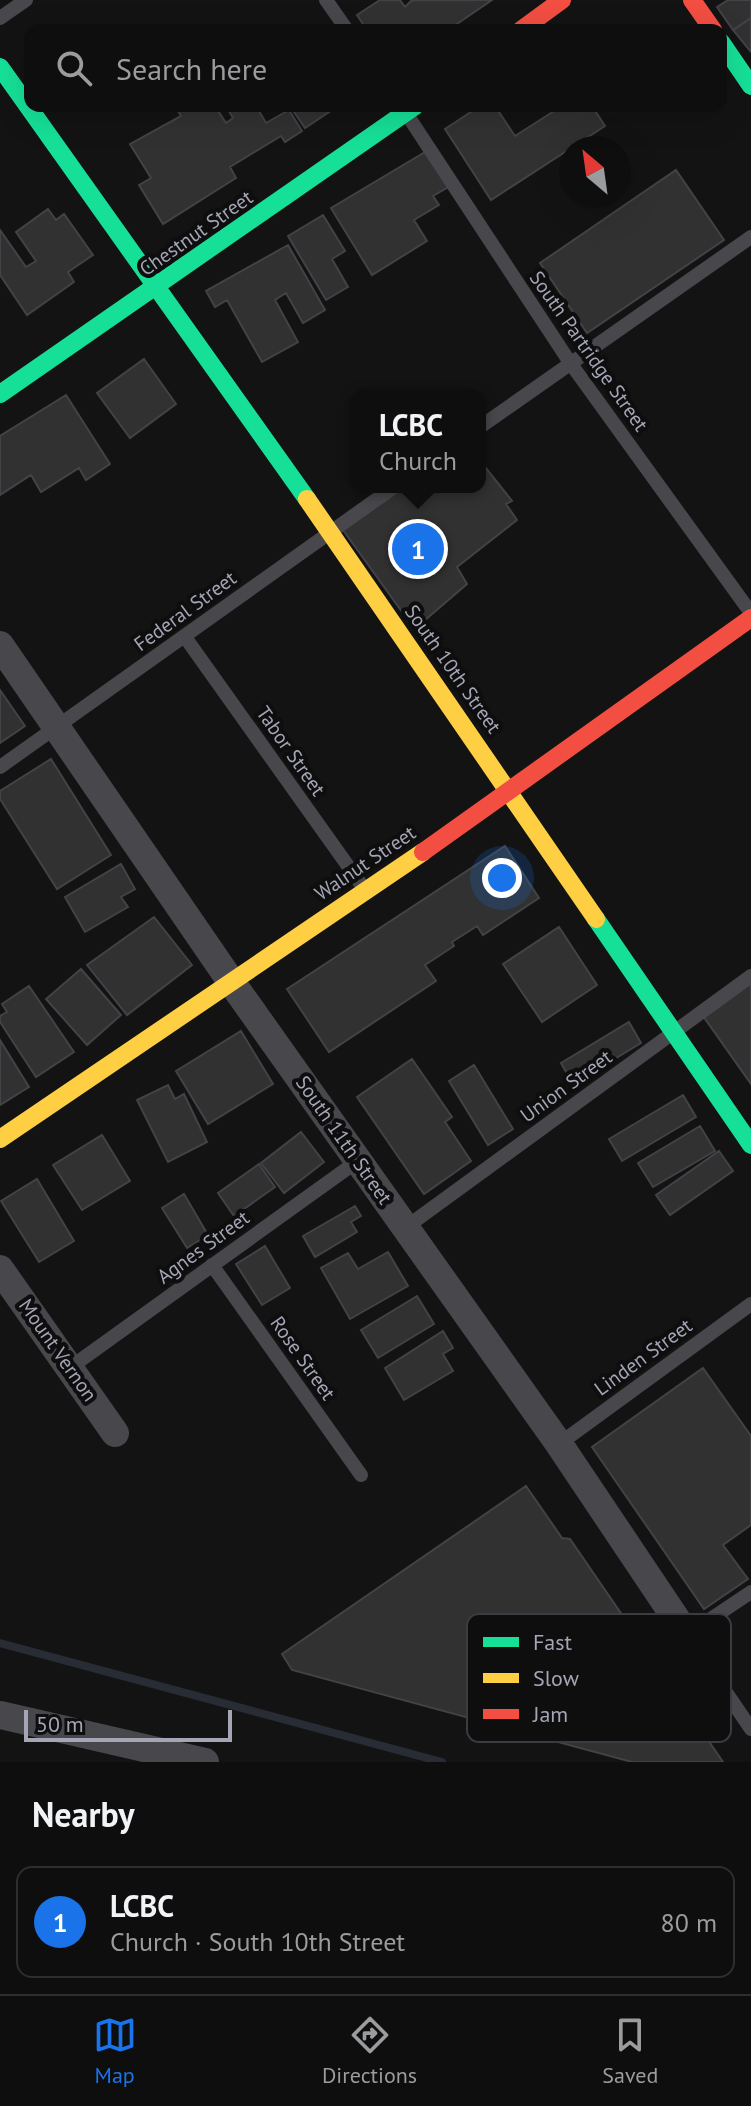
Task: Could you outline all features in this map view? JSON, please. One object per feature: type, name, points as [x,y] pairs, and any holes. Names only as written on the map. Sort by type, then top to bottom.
[{"type":"main road","points":[[529,24],[562,0]]},
{"type":"main road","points":[[692,0],[709,24]]},
{"type":"main road","points":[[727,51],[751,86]]},
{"type":"main road","name":"South 10th Street","points":[[0,67],[24,101]]},
{"type":"main road","name":"South 10th Street","points":[[32,112],[330,531],[751,1145]]},
{"type":"main road","name":"Chestnut Street","points":[[0,394],[402,112]]},
{"type":"main road","name":"Walnut Street","points":[[0,1139],[511,792],[751,616]]},
{"type":"street","name":"South 11th Street","points":[[0,645],[232,983],[559,1444],[673,1614]]},
{"type":"street","name":"Mount Vernon","points":[[0,1269],[115,1433]]},
{"type":"street","points":[[0,1715],[205,1762]]},
{"type":"lane","points":[[0,18],[26,0]]},
{"type":"lane","points":[[326,0],[343,24]]},
{"type":"lane","name":"South Partridge Street","points":[[411,112],[571,364],[751,616]]},
{"type":"lane","points":[[486,423],[751,237]]},
{"type":"lane","name":"Federal Street","points":[[0,767],[385,493]]},
{"type":"lane","name":"Tabor Street","points":[[185,637],[364,889]]},
{"type":"lane","name":"Union Street","points":[[405,1228],[751,976]]},
{"type":"lane","name":"Agnes Street","points":[[71,1367],[359,1160]]},
{"type":"lane","name":"Rose Street","points":[[212,1265],[361,1475]]},
{"type":"lane","name":"Linden Street","points":[[559,1444],[751,1304]]},
{"type":"lane","points":[[718,1614],[751,1592]]},
{"type":"lane","points":[[731,1700],[751,1729]]},
{"type":"building","points":[[380,0],[400,0],[405,7],[412,0],[492,0],[457,24],[363,24],[357,15]]},
{"type":"building","points":[[728,0],[751,0],[751,18],[733,30],[717,7]]},
{"type":"building","points":[[751,18],[751,52],[733,30]]},
{"type":"building","points":[[179,112],[219,112],[226,123],[233,118],[230,112],[260,112],[266,123],[290,112],[302,131],[285,142],[281,136],[230,167],[236,178],[163,224],[139,185],[151,178],[130,144],[181,116]]},
{"type":"building","points":[[294,112],[329,112],[305,128]]},
{"type":"building","points":[[471,112],[499,112],[515,136],[553,112],[596,112],[605,126],[590,136],[559,136],[559,156],[491,200],[445,129]]},
{"type":"building","points":[[430,149],[452,185],[433,196],[439,205],[414,220],[427,241],[372,275],[331,208]]},
{"type":"building","points":[[676,170],[724,240],[587,333],[540,263],[620,208],[631,208],[631,201]]},
{"type":"building","points":[[48,209],[56,220],[64,214],[93,255],[68,272],[74,282],[27,315],[0,275],[0,230],[26,267],[36,261],[16,232]]},
{"type":"building","points":[[323,215],[345,251],[332,259],[348,287],[326,300],[288,236]]},
{"type":"building","points":[[288,245],[325,310],[303,323],[286,293],[275,300],[298,342],[262,362],[227,300],[215,307],[206,291]]},
{"type":"building","points":[[144,359],[176,404],[130,438],[97,393]]},
{"type":"building","points":[[66,395],[110,464],[86,480],[79,468],[41,492],[31,475],[0,495],[0,436]]},
{"type":"building","points":[[486,468],[512,501],[506,504],[517,520],[457,567],[467,584],[425,620],[410,623],[343,530],[395,493],[486,493]]},
{"type":"building","points":[[0,690],[25,726],[0,743]]},
{"type":"building","points":[[51,759],[111,855],[57,889],[0,799],[0,791]]},
{"type":"building","points":[[505,846],[539,898],[483,935],[477,926],[452,942],[454,946],[425,965],[436,981],[329,1052],[287,989]]},
{"type":"building","points":[[121,864],[135,889],[121,897],[128,907],[85,932],[65,897]]},
{"type":"building","points":[[154,917],[192,965],[127,1015],[87,965]]},
{"type":"building","points":[[559,927],[597,985],[542,1022],[503,964]]},
{"type":"building","points":[[81,969],[121,1015],[87,1045],[46,999]]},
{"type":"building","points":[[751,982],[751,1084],[703,1016]]},
{"type":"building","points":[[29,986],[74,1052],[36,1077],[0,1022],[0,1016],[7,1012],[2,1004]]},
{"type":"building","points":[[629,1022],[641,1043],[573,1084],[561,1063]]},
{"type":"building","points":[[241,1031],[273,1084],[208,1124],[176,1071]]},
{"type":"building","points":[[0,1040],[29,1087],[0,1105]]},
{"type":"building","points":[[412,1059],[452,1117],[445,1122],[471,1161],[424,1194],[357,1097]]},
{"type":"building","points":[[474,1065],[513,1129],[488,1145],[449,1081]]},
{"type":"building","points":[[168,1085],[175,1099],[184,1094],[207,1142],[168,1162],[137,1100]]},
{"type":"building","points":[[683,1095],[696,1117],[622,1161],[609,1139]]},
{"type":"building","points":[[700,1126],[715,1151],[653,1187],[638,1163]]},
{"type":"building","points":[[301,1132],[324,1162],[284,1193],[261,1163]]},
{"type":"building","points":[[102,1135],[130,1181],[82,1210],[53,1165]]},
{"type":"building","points":[[719,1151],[733,1171],[670,1215],[656,1195]]},
{"type":"building","points":[[259,1164],[275,1187],[234,1216],[218,1193]]},
{"type":"building","points":[[37,1179],[74,1241],[39,1262],[1,1201]]},
{"type":"building","points":[[184,1194],[208,1235],[187,1248],[162,1208]]},
{"type":"building","points":[[355,1206],[361,1216],[351,1222],[357,1232],[315,1257],[303,1236]]},
{"type":"building","points":[[265,1246],[290,1288],[262,1305],[236,1264]]},
{"type":"building","points":[[388,1252],[408,1286],[350,1319],[321,1268],[348,1253],[358,1269]]},
{"type":"building","points":[[417,1296],[434,1324],[378,1358],[361,1330]]},
{"type":"building","points":[[443,1331],[453,1348],[443,1354],[453,1371],[404,1400],[385,1368]]},
{"type":"building","points":[[703,1368],[751,1436],[751,1525],[723,1545],[748,1579],[704,1609],[592,1447]]},
{"type":"building","points":[[526,1486],[562,1538],[570,1539],[621,1614],[467,1614],[467,1717],[292,1670],[282,1654]]},
{"type":"building","points":[[558,1742],[709,1742],[723,1762],[632,1762]]},
{"type":"waterway","points":[[0,1643],[442,1762]]},
{"type":"traffic: fast","points":[[727,51],[751,86]]},
{"type":"traffic: fast","points":[[0,67],[24,101]]},
{"type":"traffic: fast","points":[[32,112],[307,499]]},
{"type":"traffic: fast","points":[[0,394],[406,112]]},
{"type":"traffic: fast","points":[[596,919],[751,1145]]},
{"type":"traffic: slow","points":[[307,499],[596,919]]},
{"type":"traffic: slow","points":[[0,1139],[423,852]]},
{"type":"traffic: jam","points":[[529,24],[562,0]]},
{"type":"traffic: jam","points":[[692,0],[709,24]]},
{"type":"traffic: jam","points":[[423,852],[751,618]]},
{"type":"place","name":"LCBC","points":[[418,549]]}]
